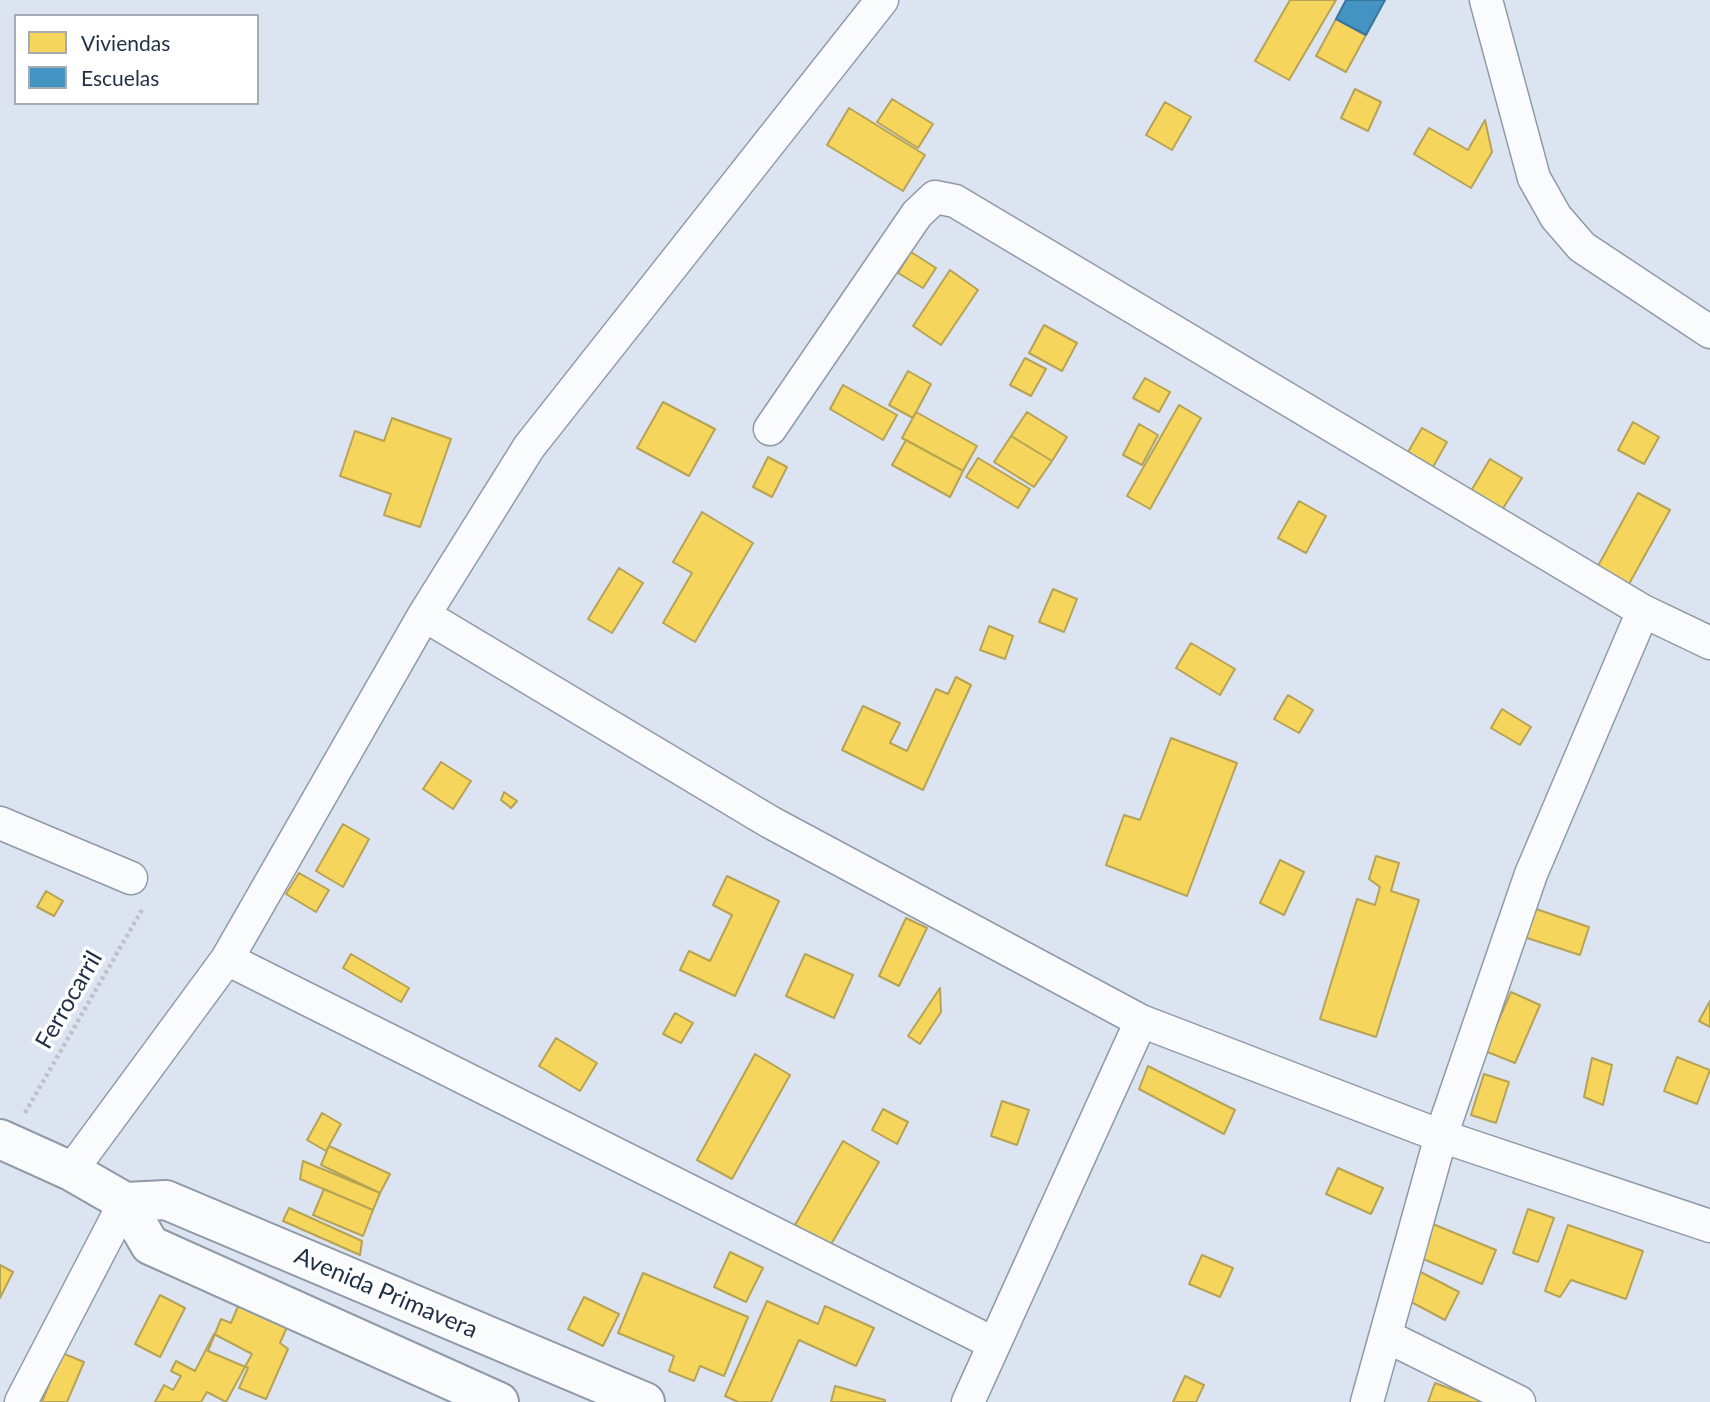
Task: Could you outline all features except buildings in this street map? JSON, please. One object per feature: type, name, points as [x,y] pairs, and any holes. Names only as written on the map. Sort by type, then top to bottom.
[{"type":"street","points":[[71,1171],[227,959],[425,615],[529,447],[882,0]]},
{"type":"street","points":[[1486,0],[1534,178],[1556,217],[1582,247],[1710,332]]},
{"type":"street","points":[[770,429],[916,214],[935,197],[955,201],[1643,611],[1710,643]]},
{"type":"street","points":[[1367,1402],[1441,1136],[1531,874],[1643,611]]},
{"type":"street","points":[[425,615],[770,822],[1141,1021],[1441,1136],[1710,1226]]},
{"type":"street","points":[[0,823],[131,878]]},
{"type":"street","points":[[227,959],[993,1343]]},
{"type":"street","points":[[968,1402],[1141,1021]]},
{"type":"street","name":"Avenida Primavera","points":[[4,1140],[71,1171],[125,1202],[150,1245],[499,1402]]},
{"type":"street","name":"Avenida Primavera","points":[[125,1202],[166,1200],[645,1402]]},
{"type":"street","points":[[21,1402],[125,1202]]},
{"type":"street","points":[[1386,1336],[1519,1402]]},
{"type":"path","name":"Ferrocarril","points":[[4,1140],[144,905],[142,887],[131,878]]}]
